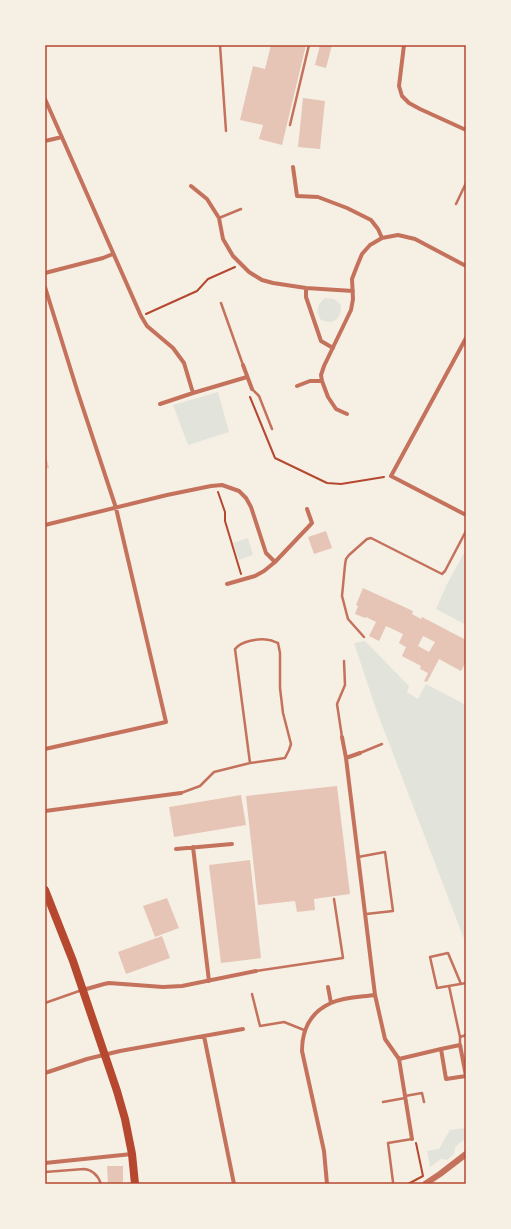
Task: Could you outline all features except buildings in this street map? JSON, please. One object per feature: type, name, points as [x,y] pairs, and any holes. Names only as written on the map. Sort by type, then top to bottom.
[{"type":"main road","points":[[45,890],[73,961],[122,1106],[132,1154],[135,1184]]},
{"type":"street","points":[[404,45],[399,86],[402,96],[409,103],[420,109],[466,130]]},
{"type":"street","points":[[45,99],[141,316],[147,326],[174,348],[184,363],[194,393]]},
{"type":"street","points":[[45,141],[62,137]]},
{"type":"street","points":[[293,167],[297,196],[318,197],[348,208],[371,220],[378,229],[382,238]]},
{"type":"street","points":[[192,186],[207,199],[219,218],[223,240],[233,256],[249,272],[262,280],[273,283],[306,288],[353,291]]},
{"type":"street","points":[[347,414],[336,409],[328,397],[322,381],[322,375],[324,366],[351,310],[353,299],[352,279],[362,254],[370,245],[382,238],[398,235],[415,239],[466,266]]},
{"type":"street","points":[[45,273],[113,254]]},
{"type":"street","points":[[45,287],[116,508],[166,722],[45,749]]},
{"type":"street","points":[[306,288],[306,297],[322,341],[333,348]]},
{"type":"street","points":[[466,338],[391,476],[466,516]]},
{"type":"street","points":[[243,365],[252,389]]},
{"type":"street","points":[[160,404],[247,377]]},
{"type":"street","points":[[297,386],[310,381],[322,381]]},
{"type":"street","points":[[45,525],[167,495],[222,485],[239,491],[246,498],[251,507],[266,553],[275,562]]},
{"type":"street","points":[[227,584],[255,576],[275,562],[312,523],[307,509]]},
{"type":"street","points":[[342,737],[346,758],[374,995],[385,1038],[399,1059],[412,1139]]},
{"type":"street","points":[[346,758],[360,753]]},
{"type":"street","points":[[45,811],[181,793]]},
{"type":"street","points":[[176,849],[232,844]]},
{"type":"street","points":[[193,847],[209,981]]},
{"type":"street","points":[[82,990],[104,984],[163,987],[182,986],[256,971]]},
{"type":"street","points":[[328,987],[331,1003]]},
{"type":"street","points":[[327,1184],[324,1151],[302,1051],[304,1030],[318,1010],[331,1003],[374,995]]},
{"type":"street","points":[[45,1073],[105,1054],[243,1029]]},
{"type":"street","points":[[204,1036],[234,1184]]},
{"type":"street","points":[[399,1059],[441,1049],[460,1045],[466,1076],[446,1079],[441,1049]]},
{"type":"street","points":[[45,1163],[132,1154]]},
{"type":"street","points":[[424,1184],[466,1154]]},
{"type":"lane","points":[[220,45],[226,131]]},
{"type":"lane","points":[[290,125],[308,45]]},
{"type":"lane","points":[[456,204],[466,183]]},
{"type":"lane","points":[[219,218],[241,209]]},
{"type":"lane","points":[[221,303],[243,365]]},
{"type":"lane","points":[[252,389],[259,396],[272,429]]},
{"type":"lane","points":[[364,637],[348,618],[342,596],[346,559],[367,539],[371,538],[442,574],[445,572],[466,531]]},
{"type":"lane","points":[[181,793],[200,786],[214,772],[250,763],[284,758],[290,750],[291,744],[283,713],[280,688],[280,653],[278,643],[269,640],[252,640],[238,644],[235,649],[250,763]]},
{"type":"lane","points":[[342,737],[337,704],[344,685],[344,661]]},
{"type":"lane","points":[[360,753],[382,744]]},
{"type":"lane","points":[[358,857],[386,852],[393,911],[365,914]]},
{"type":"lane","points":[[256,971],[343,958],[334,900]]},
{"type":"lane","points":[[461,984],[448,953],[430,957],[437,988],[466,984]]},
{"type":"lane","points":[[449,986],[460,1037],[460,1045]]},
{"type":"lane","points":[[45,1003],[82,990]]},
{"type":"lane","points":[[252,994],[260,1026],[284,1022],[304,1030]]},
{"type":"lane","points":[[460,1037],[466,1035]]},
{"type":"lane","points":[[383,1102],[422,1093],[424,1102]]},
{"type":"lane","points":[[393,1182],[388,1143],[412,1139]]},
{"type":"lane","points":[[45,1172],[84,1169],[89,1170],[97,1175],[101,1184]]},
{"type":"path","points":[[141,316],[197,291],[208,279],[242,264]]},
{"type":"path","points":[[252,389],[248,392],[276,458],[327,483],[340,484],[391,476]]},
{"type":"path","points":[[216,485],[225,512],[225,521],[243,579]]},
{"type":"path","points":[[408,1184],[423,1176],[416,1142],[412,1139]]},
{"type":"shaded area","points":[[325,298],[334,299],[341,305],[340,314],[336,320],[330,322],[321,320],[317,312],[319,304]]},
{"type":"shaded area","points":[[218,392],[229,432],[188,445],[173,405]]},
{"type":"shaded area","points":[[248,538],[253,555],[239,560],[233,543]]},
{"type":"shaded area","points":[[466,549],[466,625],[436,609],[447,584]]},
{"type":"shaded area","points":[[365,641],[409,686],[407,692],[418,699],[426,684],[466,705],[466,944],[377,712],[354,643]]},
{"type":"shaded area","points":[[466,1128],[466,1138],[455,1147],[454,1154],[447,1160],[441,1159],[430,1167],[427,1151],[439,1149],[450,1130]]}]
